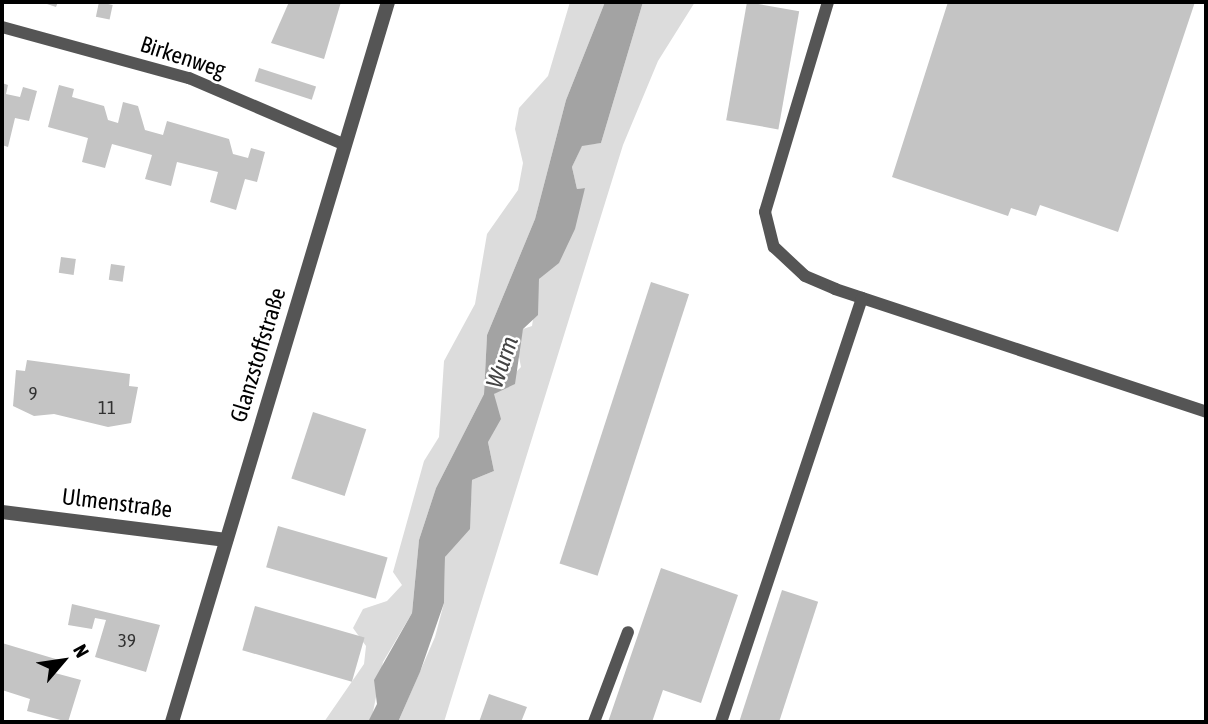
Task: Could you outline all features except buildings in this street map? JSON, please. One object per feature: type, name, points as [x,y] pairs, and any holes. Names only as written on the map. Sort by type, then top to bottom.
[{"type":"street","name":"Glanzstoffstraße","points":[[172,722],[388,2]]},
{"type":"street","name":"Ulmenstraße","points":[[2,512],[226,540]]},
{"type":"lane","points":[[828,2],[765,212],[774,247],[805,276],[862,298],[1206,412]]},
{"type":"lane","name":"Birkenweg","points":[[2,27],[189,78],[345,145]]},
{"type":"lane","points":[[721,722],[862,298]]},
{"type":"lane","points":[[594,722],[628,632]]},
{"type":"shaded area","points":[[570,2],[605,2],[566,100],[535,219],[487,335],[484,394],[436,488],[419,540],[412,613],[383,662],[372,717],[368,722],[324,722],[364,664],[366,646],[353,628],[363,609],[387,601],[402,585],[393,572],[424,461],[439,437],[444,361],[475,304],[487,234],[518,190],[523,163],[515,129],[519,108],[548,76]]},
{"type":"shaded area","points":[[643,2],[695,2],[658,61],[623,145],[444,722],[398,722],[435,637],[444,603],[445,557],[470,521],[472,480],[494,471],[488,442],[494,394],[521,367],[517,347],[523,329],[532,326],[539,279],[585,188],[577,189],[572,167],[582,145],[601,143]]},
{"type":"water","name":"Wurm","points":[[605,2],[643,2],[601,143],[582,146],[572,167],[577,189],[585,188],[575,229],[559,263],[539,279],[538,315],[523,329],[515,384],[494,394],[501,419],[488,442],[494,471],[472,480],[470,529],[445,557],[444,603],[420,672],[398,722],[368,722],[377,704],[374,680],[412,613],[419,540],[436,488],[484,394],[487,335],[535,219],[566,100]]}]
